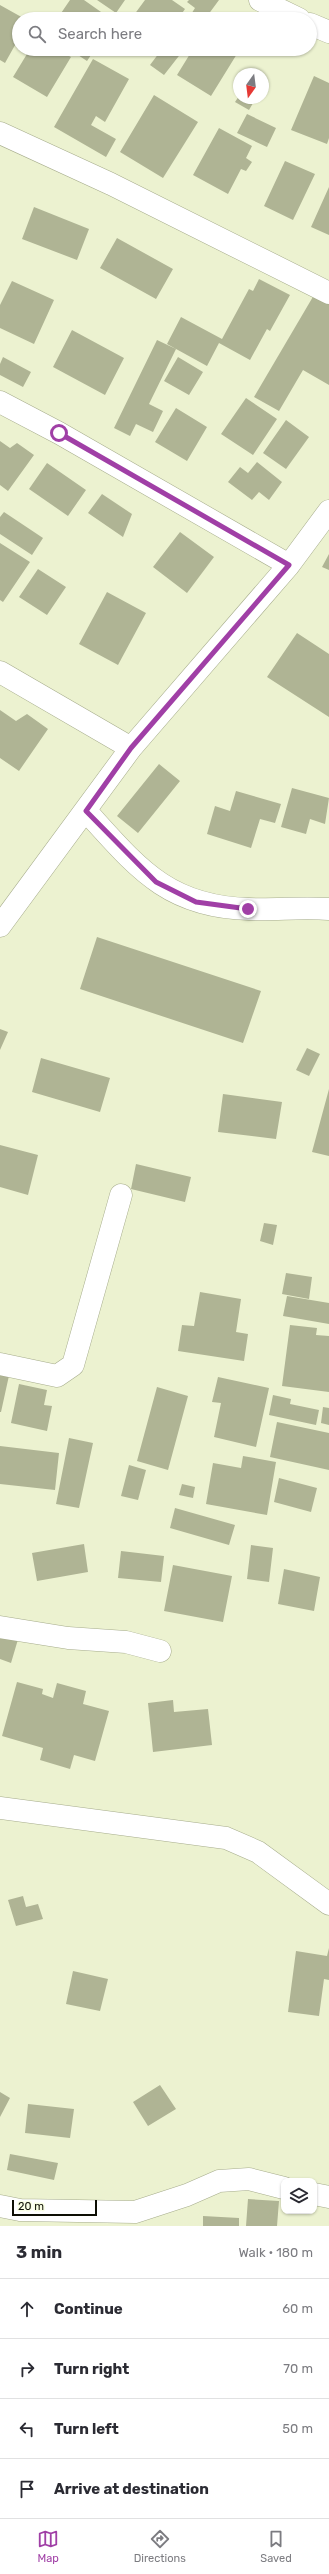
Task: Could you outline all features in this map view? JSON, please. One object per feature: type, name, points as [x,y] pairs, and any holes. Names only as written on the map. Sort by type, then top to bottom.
[{"type":"street","points":[[260,0],[285,12]]},
{"type":"street","points":[[317,27],[329,32]]},
{"type":"street","points":[[0,133],[111,184],[329,293]]},
{"type":"street","points":[[0,402],[59,433],[289,565]]},
{"type":"street","points":[[0,926],[131,748],[289,565],[329,511]]},
{"type":"street","points":[[0,672],[131,748]]},
{"type":"street","points":[[86,811],[156,882],[196,902],[248,909],[329,908]]},
{"type":"street","points":[[0,1364],[57,1376],[73,1365],[121,1195]]},
{"type":"street","points":[[0,1627],[68,1638],[126,1642],[160,1651]]},
{"type":"street","points":[[0,1808],[226,1838],[258,1852],[329,1904]]},
{"type":"street","points":[[0,2206],[20,2210],[135,2212],[187,2195],[219,2181],[249,2180],[281,2187]]},
{"type":"street","points":[[317,2195],[329,2197]]},
{"type":"building","points":[[70,0],[84,0],[101,12],[62,12]]},
{"type":"building","points":[[97,0],[125,0],[117,12]]},
{"type":"building","points":[[145,0],[172,0],[185,9],[183,12],[136,12]]},
{"type":"building","points":[[189,0],[219,0],[210,12],[192,12],[195,8],[187,2]]},
{"type":"building","points":[[0,5],[12,12],[12,50],[5,63],[0,60]]},
{"type":"building","points":[[26,56],[71,57],[47,97],[13,77]]},
{"type":"building","points":[[80,56],[90,56],[87,61]]},
{"type":"building","points":[[157,56],[179,56],[164,75],[150,65]]},
{"type":"building","points":[[189,56],[236,56],[211,96],[177,75]]},
{"type":"building","points":[[93,59],[129,79],[105,122],[96,116],[91,125],[116,139],[106,157],[54,127]]},
{"type":"building","points":[[314,76],[329,83],[329,138],[327,144],[291,130]]},
{"type":"building","points":[[154,95],[198,122],[163,178],[120,152]]},
{"type":"building","points":[[238,104],[252,104],[249,110]]},
{"type":"building","points":[[247,114],[276,128],[267,147],[237,133]]},
{"type":"building","points":[[219,128],[252,146],[246,158],[252,162],[246,171],[241,169],[228,194],[193,175]]},
{"type":"building","points":[[285,161],[315,174],[293,220],[264,206]]},
{"type":"building","points":[[329,187],[329,235],[311,227]]},
{"type":"building","points":[[34,207],[89,229],[77,260],[22,239]]},
{"type":"building","points":[[117,238],[173,269],[156,299],[100,268]]},
{"type":"building","points":[[259,279],[290,295],[270,331],[267,329],[250,360],[219,343],[207,366],[167,344],[181,317],[222,339],[249,289],[253,291]]},
{"type":"building","points":[[12,281],[54,300],[34,344],[0,328],[0,305]]},
{"type":"building","points":[[314,295],[329,304],[329,385],[303,370],[279,411],[254,397]]},
{"type":"building","points":[[72,330],[124,358],[105,395],[53,367]]},
{"type":"building","points":[[157,340],[176,349],[149,404],[163,411],[153,432],[136,424],[130,436],[114,428]]},
{"type":"building","points":[[3,357],[31,372],[23,387],[0,375],[0,364]]},
{"type":"building","points":[[178,357],[203,372],[189,395],[164,381]]},
{"type":"building","points":[[246,398],[277,419],[253,455],[221,434]]},
{"type":"building","points":[[176,408],[207,427],[187,461],[155,442]]},
{"type":"building","points":[[286,420],[309,437],[286,469],[263,453]]},
{"type":"building","points":[[0,441],[10,448],[17,443],[34,455],[8,491],[0,485]]},
{"type":"building","points":[[257,462],[282,482],[269,500],[259,492],[252,500],[228,482],[240,467],[248,473]]},
{"type":"building","points":[[47,463],[86,490],[68,516],[29,489]]},
{"type":"building","points":[[102,494],[132,514],[123,537],[88,513]]},
{"type":"building","points":[[4,512],[43,538],[32,555],[0,534],[0,517]]},
{"type":"building","points":[[180,532],[214,557],[187,593],[153,567]]},
{"type":"building","points":[[0,543],[30,562],[3,602],[0,600]]},
{"type":"building","points":[[329,554],[329,570],[322,567]]},
{"type":"building","points":[[38,569],[66,587],[47,615],[19,597]]},
{"type":"building","points":[[107,592],[146,613],[118,665],[79,644]]},
{"type":"building","points":[[297,633],[329,654],[329,717],[267,677]]},
{"type":"building","points":[[0,710],[16,721],[27,714],[48,729],[19,771],[0,758]]},
{"type":"building","points":[[159,764],[180,781],[138,833],[117,816]]},
{"type":"building","points":[[292,788],[329,798],[325,824],[310,819],[306,834],[281,827]]},
{"type":"building","points":[[236,791],[281,804],[275,823],[260,819],[251,848],[207,834],[215,806],[230,811]]},
{"type":"building","points":[[97,937],[261,991],[243,1043],[80,989]]},
{"type":"building","points":[[0,1029],[8,1032],[0,1050]]},
{"type":"building","points":[[307,1048],[320,1054],[309,1076],[296,1070]]},
{"type":"building","points":[[41,1058],[110,1078],[100,1112],[32,1092]]},
{"type":"building","points":[[329,1089],[329,1156],[312,1152]]},
{"type":"building","points":[[223,1094],[282,1102],[276,1139],[218,1132]]},
{"type":"building","points":[[0,1145],[38,1155],[28,1195],[0,1187]]},
{"type":"building","points":[[136,1164],[191,1177],[185,1202],[131,1189]]},
{"type":"building","points":[[264,1223],[277,1225],[273,1245],[260,1241]]},
{"type":"building","points":[[286,1273],[312,1277],[309,1299],[282,1294]]},
{"type":"building","points":[[200,1292],[241,1299],[236,1332],[248,1334],[244,1361],[178,1351],[182,1325],[194,1326]]},
{"type":"building","points":[[287,1296],[329,1303],[329,1324],[283,1316]]},
{"type":"building","points":[[290,1325],[317,1328],[316,1335],[329,1336],[329,1392],[282,1386]]},
{"type":"building","points":[[0,1369],[10,1371],[1,1412],[0,1412]]},
{"type":"building","points":[[218,1377],[269,1388],[256,1447],[214,1437],[221,1403],[212,1402]]},
{"type":"building","points":[[19,1384],[47,1390],[44,1405],[52,1406],[47,1431],[11,1423]]},
{"type":"building","points":[[157,1387],[188,1396],[168,1470],[137,1461]]},
{"type":"building","points":[[273,1395],[291,1399],[290,1404],[319,1410],[316,1425],[269,1415]]},
{"type":"building","points":[[323,1407],[329,1408],[329,1425],[321,1423]]},
{"type":"building","points":[[277,1422],[329,1433],[329,1470],[270,1457]]},
{"type":"building","points":[[69,1438],[93,1443],[79,1508],[56,1504]]},
{"type":"building","points":[[0,1446],[59,1453],[55,1490],[0,1484]]},
{"type":"building","points":[[243,1456],[276,1462],[267,1515],[206,1504],[213,1463],[241,1468]]},
{"type":"building","points":[[129,1465],[146,1470],[138,1500],[121,1496]]},
{"type":"building","points":[[279,1478],[317,1488],[311,1512],[274,1502]]},
{"type":"building","points":[[182,1484],[195,1487],[193,1498],[179,1495]]},
{"type":"building","points":[[175,1508],[235,1525],[229,1545],[170,1528]]},
{"type":"building","points":[[84,1544],[88,1572],[37,1581],[32,1553]]},
{"type":"building","points":[[251,1545],[273,1548],[269,1582],[247,1579]]},
{"type":"building","points":[[121,1551],[164,1556],[161,1582],[118,1578]]},
{"type":"building","points":[[173,1565],[232,1576],[223,1622],[164,1611]]},
{"type":"building","points":[[284,1569],[320,1577],[314,1611],[278,1604]]},
{"type":"building","points":[[0,1636],[19,1636],[11,1663],[0,1659]]},
{"type":"building","points":[[17,1682],[43,1689],[42,1694],[53,1698],[57,1683],[86,1691],[83,1704],[109,1711],[95,1761],[74,1755],[70,1769],[40,1760],[43,1748],[2,1736]]},
{"type":"building","points":[[173,1700],[174,1712],[208,1709],[212,1745],[153,1752],[148,1703]]},
{"type":"building","points":[[23,1896],[26,1907],[38,1904],[43,1919],[16,1926],[8,1900]]},
{"type":"building","points":[[329,1948],[329,1980],[324,1979],[319,2016],[288,2012],[296,1951],[327,1956]]},
{"type":"building","points":[[73,1971],[108,1979],[100,2011],[66,2004]]},
{"type":"building","points":[[160,2085],[176,2109],[148,2126],[133,2102]]},
{"type":"building","points":[[0,2092],[10,2098],[0,2117]]},
{"type":"building","points":[[28,2104],[74,2109],[70,2138],[25,2133]]},
{"type":"building","points":[[10,2154],[58,2163],[54,2180],[7,2170]]},
{"type":"building","points":[[248,2199],[279,2201],[277,2226],[246,2226]]},
{"type":"building","points":[[203,2216],[239,2218],[239,2226],[203,2226]]},
{"type":"route","points":[[59,433],[289,565],[131,748],[86,811],[122,851],[156,882],[196,902],[248,909]]}]
